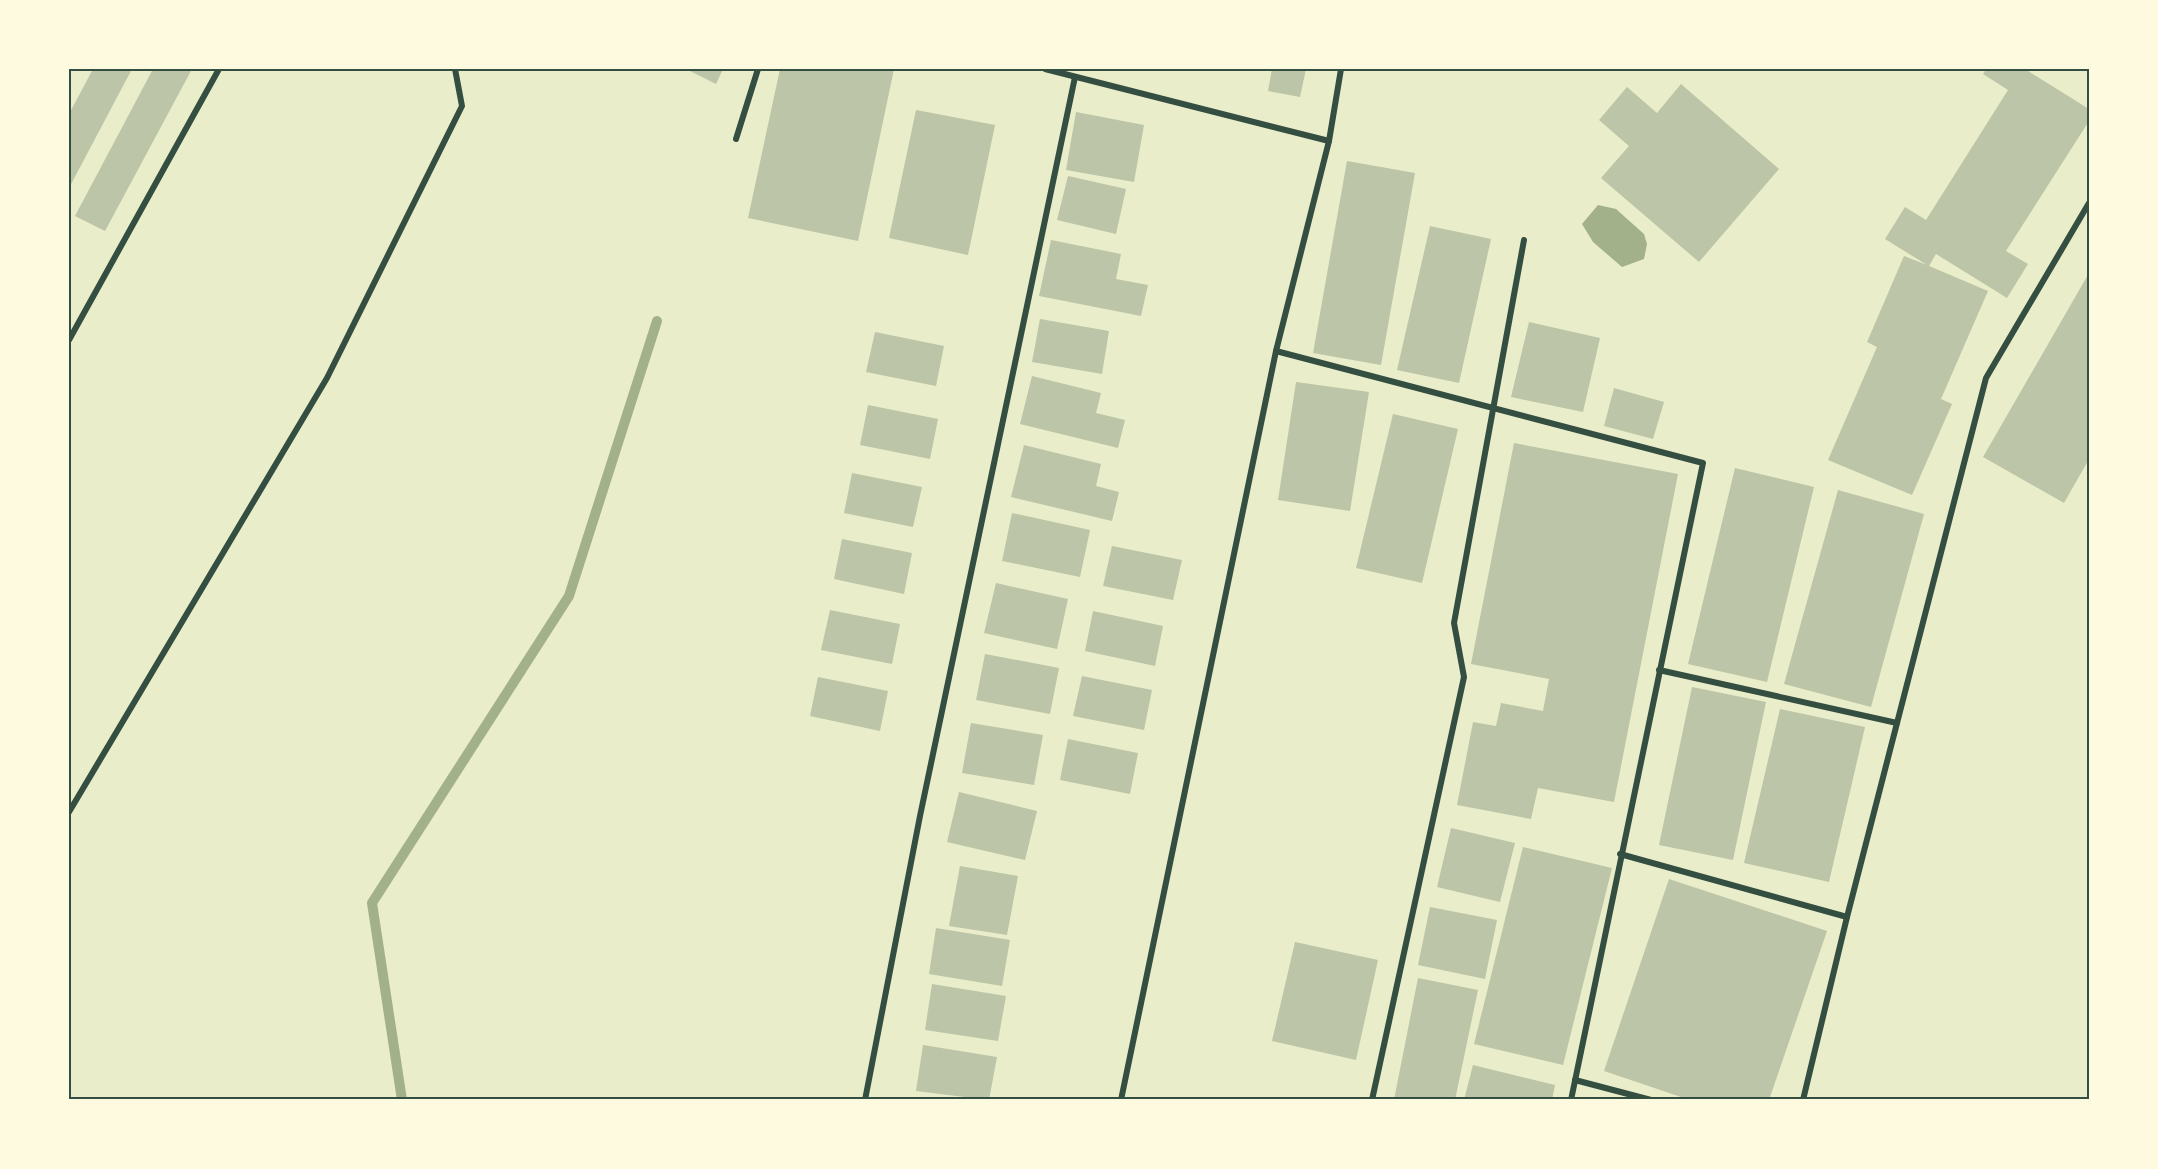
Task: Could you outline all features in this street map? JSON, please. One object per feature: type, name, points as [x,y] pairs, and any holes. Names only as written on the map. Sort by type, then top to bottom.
[{"type":"street","points":[[69,340],[219,69]]},
{"type":"street","points":[[69,812],[327,378],[462,106],[455,69]]},
{"type":"street","points":[[736,139],[758,69]]},
{"type":"street","points":[[1044,69],[1329,141]]},
{"type":"street","points":[[1121,1100],[1276,351],[1329,141],[1341,69]]},
{"type":"street","points":[[865,1100],[920,816],[1075,77]]},
{"type":"street","points":[[1803,1100],[1847,917],[1986,378],[2089,203]]},
{"type":"street","points":[[1372,1100],[1464,677],[1454,623],[1524,240]]},
{"type":"street","points":[[1276,351],[1703,463],[1620,854],[1571,1100]]},
{"type":"street","points":[[1659,670],[1897,723]]},
{"type":"street","points":[[1620,854],[1847,917]]},
{"type":"street","points":[[1575,1080],[1651,1100]]},
{"type":"shaded area","points":[[1598,205],[1616,209],[1644,234],[1647,244],[1644,259],[1622,267],[1593,242],[1582,224]]},
{"type":"building","points":[[93,69],[132,69],[69,188],[69,114]]},
{"type":"building","points":[[153,69],[192,69],[105,231],[75,216]]},
{"type":"building","points":[[686,69],[723,69],[716,84]]},
{"type":"building","points":[[780,69],[894,69],[858,241],[748,218]]},
{"type":"building","points":[[1272,69],[1306,69],[1300,97],[1268,91]]},
{"type":"building","points":[[1986,69],[2025,69],[2089,109],[2089,121],[2006,251],[2028,264],[2007,298],[1936,254],[1929,266],[1988,291],[1941,399],[1952,404],[1912,495],[1828,460],[1877,347],[1867,342],[1904,256],[1927,265],[1885,239],[1905,207],[1926,220],[2008,90],[1983,74]]},
{"type":"building","points":[[1681,84],[1779,169],[1699,262],[1601,178],[1629,146],[1599,120],[1627,87],[1657,113]]},
{"type":"building","points":[[916,110],[995,125],[968,255],[889,238]]},
{"type":"building","points":[[1076,112],[1144,125],[1134,182],[1066,170]]},
{"type":"building","points":[[1347,161],[1415,173],[1381,365],[1313,353]]},
{"type":"building","points":[[1068,176],[1126,189],[1116,234],[1057,220]]},
{"type":"building","points":[[1430,226],[1491,239],[1459,383],[1397,370]]},
{"type":"building","points":[[1051,240],[1121,254],[1116,279],[1148,285],[1141,316],[1039,296]]},
{"type":"building","points":[[2089,273],[2089,459],[2064,503],[1983,457]]},
{"type":"building","points":[[1040,319],[1109,331],[1102,374],[1032,362]]},
{"type":"building","points":[[1529,322],[1600,338],[1583,412],[1511,397]]},
{"type":"building","points":[[875,332],[944,346],[936,386],[866,372]]},
{"type":"building","points":[[1032,376],[1101,393],[1096,413],[1125,420],[1118,448],[1020,424]]},
{"type":"building","points":[[1296,382],[1369,392],[1350,511],[1278,500]]},
{"type":"building","points":[[1614,388],[1664,402],[1653,439],[1604,426]]},
{"type":"building","points":[[868,405],[938,419],[930,459],[860,445]]},
{"type":"building","points":[[1393,414],[1458,429],[1422,583],[1356,568]]},
{"type":"building","points":[[1514,443],[1678,474],[1614,802],[1538,788],[1531,819],[1457,805],[1473,722],[1496,726],[1501,703],[1543,711],[1549,679],[1471,664]]},
{"type":"building","points":[[1024,445],[1101,464],[1096,486],[1119,492],[1112,521],[1011,497]]},
{"type":"building","points":[[1735,468],[1814,487],[1767,682],[1688,664]]},
{"type":"building","points":[[852,473],[922,487],[913,527],[844,513]]},
{"type":"building","points":[[1838,490],[1924,514],[1871,707],[1784,684]]},
{"type":"building","points":[[1012,513],[1090,530],[1080,577],[1002,561]]},
{"type":"building","points":[[842,539],[912,553],[904,594],[834,579]]},
{"type":"building","points":[[1112,546],[1182,560],[1173,600],[1103,586]]},
{"type":"building","points":[[996,583],[1068,599],[1057,649],[984,633]]},
{"type":"building","points":[[830,610],[900,624],[892,664],[821,650]]},
{"type":"building","points":[[1093,611],[1163,626],[1155,666],[1085,651]]},
{"type":"building","points":[[985,654],[1059,668],[1050,714],[976,700]]},
{"type":"building","points":[[1082,676],[1152,690],[1144,730],[1073,716]]},
{"type":"building","points":[[818,677],[888,691],[880,731],[810,716]]},
{"type":"building","points":[[1692,687],[1766,702],[1733,860],[1659,845]]},
{"type":"building","points":[[1780,709],[1865,727],[1829,882],[1744,863]]},
{"type":"building","points":[[971,723],[1043,735],[1034,785],[962,773]]},
{"type":"building","points":[[1068,739],[1138,753],[1130,794],[1060,780]]},
{"type":"building","points":[[959,792],[1037,811],[1025,860],[947,842]]},
{"type":"building","points":[[1451,828],[1515,843],[1500,902],[1437,887]]},
{"type":"building","points":[[1523,847],[1612,868],[1563,1065],[1474,1044]]},
{"type":"building","points":[[960,866],[1018,876],[1007,935],[949,926]]},
{"type":"building","points":[[1669,879],[1827,931],[1769,1100],[1690,1100],[1604,1071]]},
{"type":"building","points":[[1430,907],[1497,920],[1485,979],[1418,965]]},
{"type":"building","points":[[936,928],[1010,940],[1002,986],[929,974]]},
{"type":"building","points":[[1295,942],[1378,960],[1356,1060],[1272,1041]]},
{"type":"building","points":[[1418,978],[1478,990],[1455,1100],[1394,1100]]},
{"type":"building","points":[[932,984],[1006,996],[998,1041],[925,1030]]},
{"type":"building","points":[[923,1045],[997,1057],[989,1100],[916,1091]]},
{"type":"building","points":[[1473,1065],[1555,1085],[1552,1100],[1464,1100]]},
{"type":"waterway","points":[[402,1100],[372,903],[569,596],[657,321]]}]
